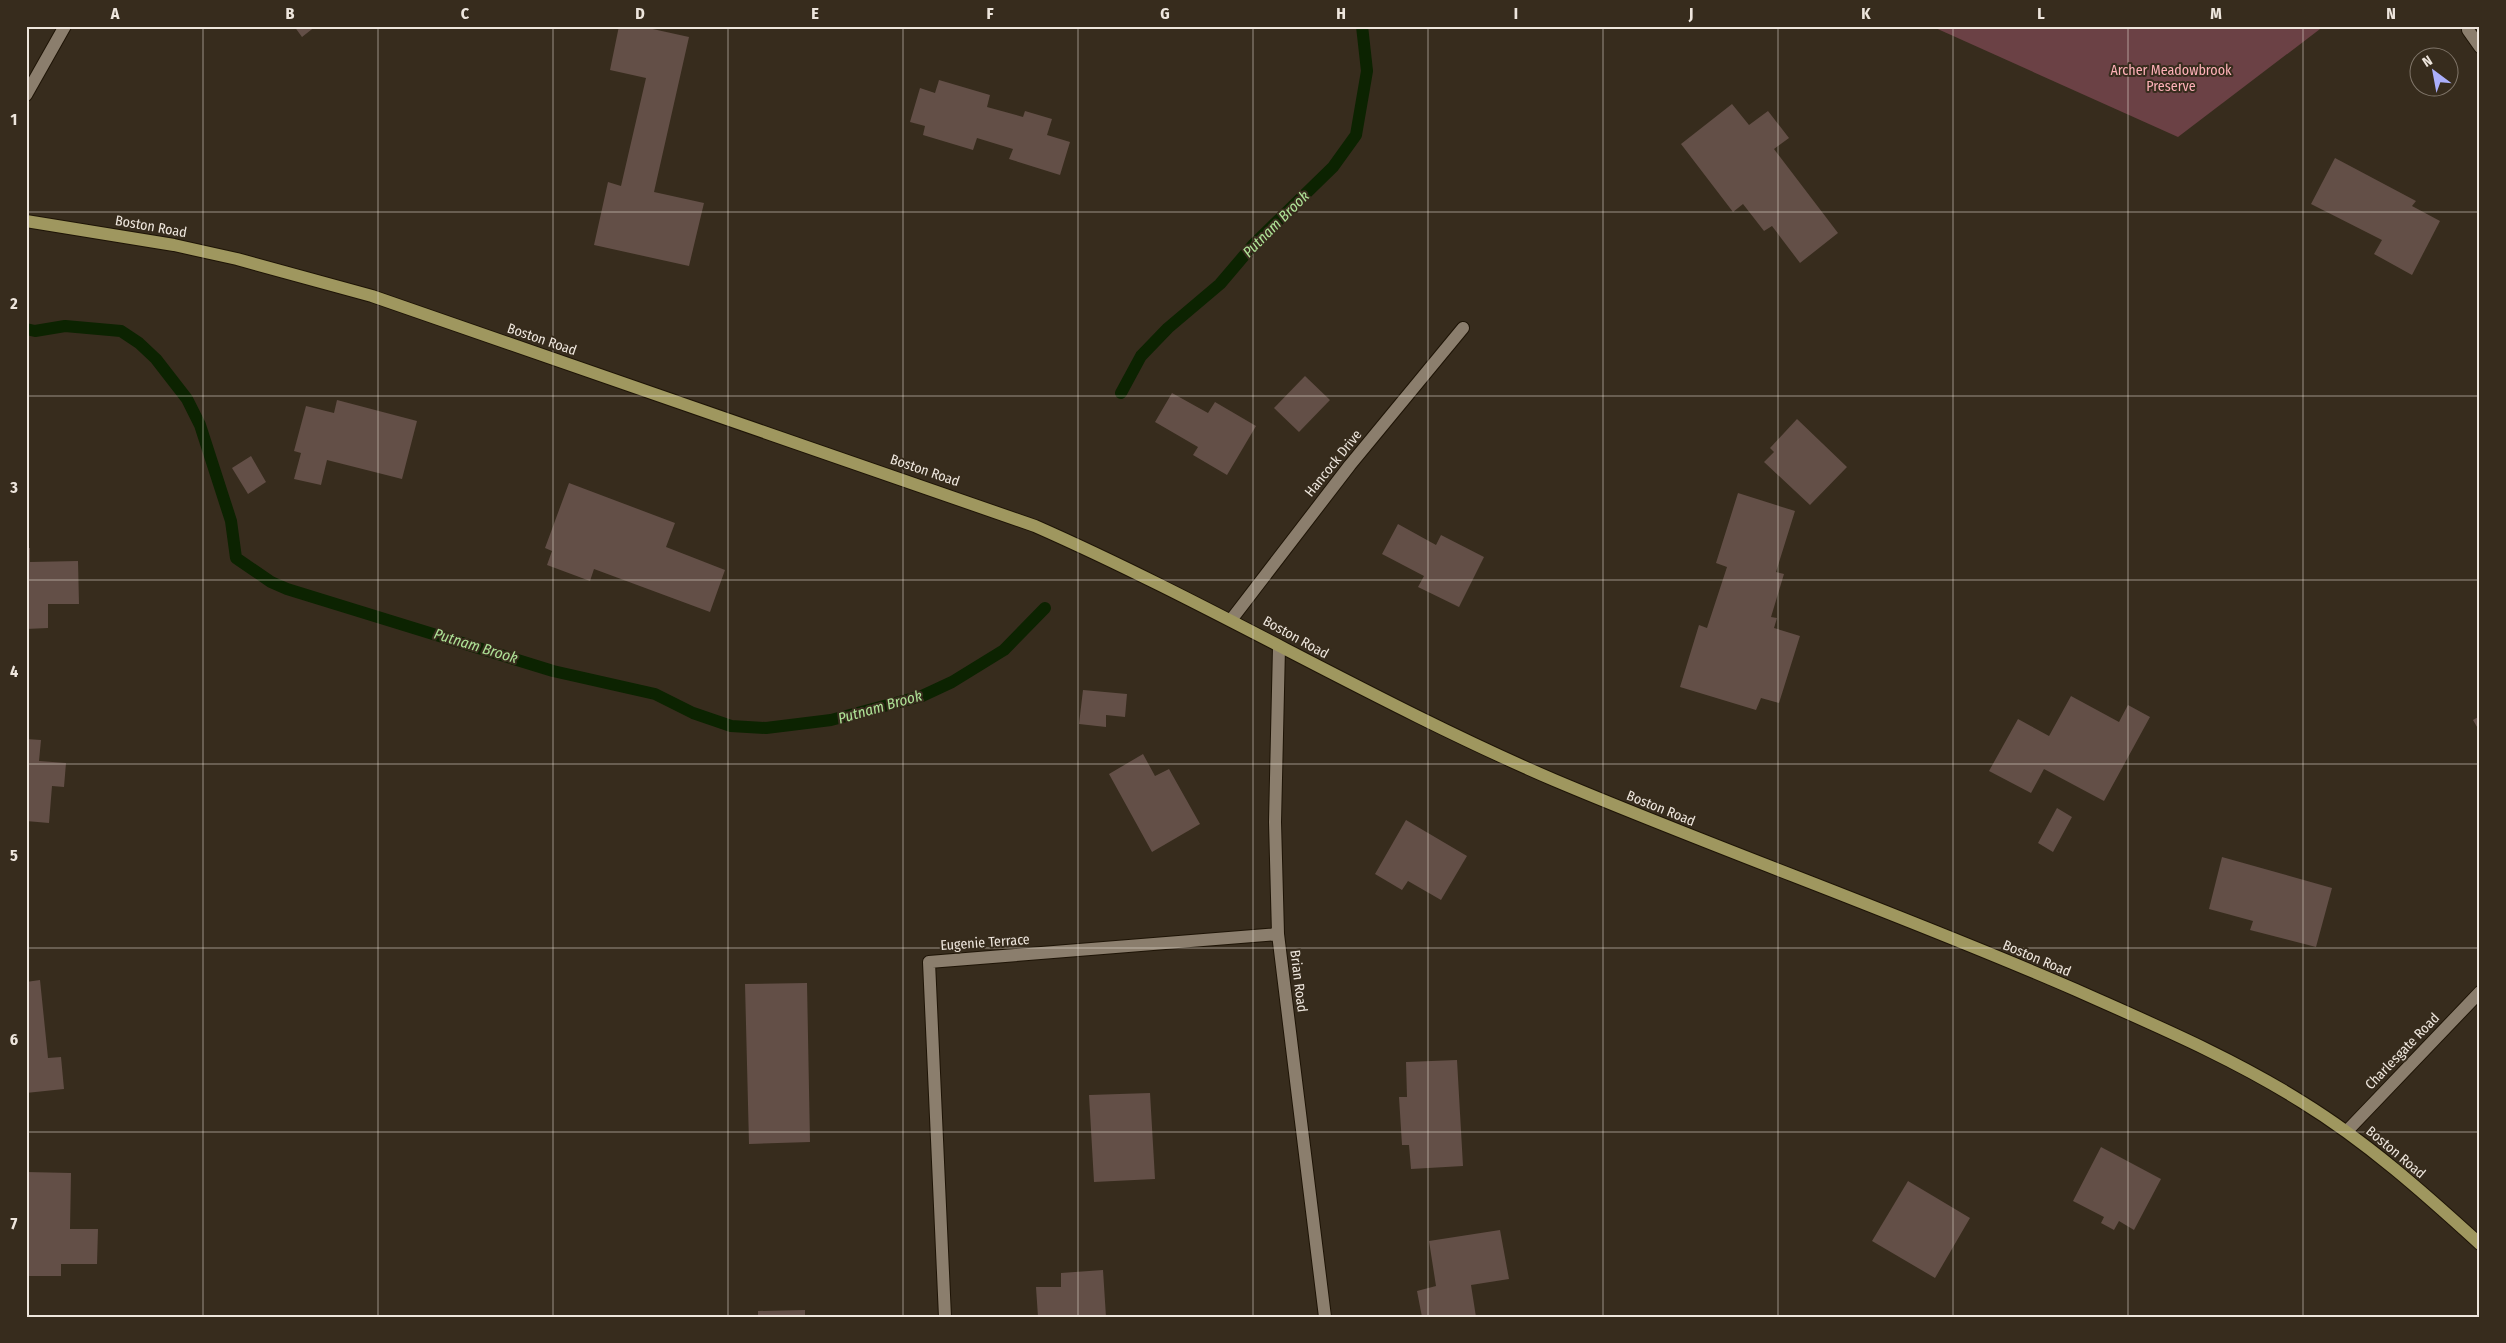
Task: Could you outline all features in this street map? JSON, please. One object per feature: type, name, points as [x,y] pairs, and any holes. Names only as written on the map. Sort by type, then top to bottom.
[{"type":"main road","name":"Boston Road","points":[[26,221],[174,245],[237,259],[372,296],[1035,526],[1109,558],[1447,732],[1549,778],[1665,827],[2020,966],[2104,1003],[2245,1070],[2300,1100],[2346,1131],[2389,1164],[2480,1244]]},
{"type":"street","points":[[26,95],[65,26]]},
{"type":"street","points":[[2468,30],[2480,47]]},
{"type":"street","name":"Hancock Drive","points":[[1231,620],[1350,465],[1463,328]]},
{"type":"street","name":"Brian Road","points":[[1279,646],[1275,822],[1278,934],[1325,1317]]},
{"type":"street","name":"Eugenie Terrace","points":[[945,1317],[929,962],[1278,934]]},
{"type":"street","name":"Charlesgate Road","points":[[2346,1131],[2480,992]]},
{"type":"green space","name":"Archer Meadowbrook Preserve","points":[[1931,26],[2324,26],[2178,137]]},
{"type":"building","points":[[294,26],[316,26],[302,37]]},
{"type":"building","points":[[619,26],[639,26],[689,37],[654,192],[704,203],[689,266],[594,245],[608,182],[621,186],[646,78],[610,70]]},
{"type":"building","points":[[939,80],[990,95],[987,107],[1023,117],[1025,111],[1052,119],[1047,135],[1070,142],[1060,175],[1009,159],[1013,149],[977,138],[973,150],[923,135],[925,126],[910,122],[920,88],[935,93]]},
{"type":"building","points":[[1732,104],[1749,125],[1768,111],[1789,138],[1774,149],[1838,233],[1800,263],[1772,226],[1764,231],[1743,204],[1733,212],[1681,144]]},
{"type":"building","points":[[2335,158],[2416,201],[2412,206],[2440,221],[2412,275],[2374,254],[2382,240],[2311,204]]},
{"type":"building","points":[[1305,376],[1330,400],[1299,432],[1274,408]]},
{"type":"building","points":[[1172,393],[1208,413],[1215,402],[1256,426],[1227,475],[1193,455],[1198,447],[1155,422]]},
{"type":"building","points":[[337,400],[417,421],[402,479],[327,460],[321,485],[294,479],[301,453],[294,451],[306,406],[334,413]]},
{"type":"building","points":[[1797,419],[1847,467],[1810,505],[1764,462],[1774,452],[1770,448]]},
{"type":"building","points":[[251,456],[266,482],[248,494],[232,468]]},
{"type":"building","points":[[569,483],[675,523],[666,547],[725,570],[710,612],[594,569],[590,581],[547,565],[552,551],[545,548]]},
{"type":"building","points":[[1738,493],[1795,511],[1776,572],[1784,574],[1771,617],[1777,618],[1774,628],[1800,636],[1779,703],[1761,698],[1756,710],[1680,687],[1699,625],[1707,628],[1727,567],[1716,563]]},
{"type":"building","points":[[1398,524],[1436,545],[1441,535],[1484,557],[1459,607],[1418,587],[1424,576],[1382,554]]},
{"type":"building","points":[[26,548],[30,548],[30,562],[78,561],[79,604],[48,604],[48,628],[26,629]]},
{"type":"building","points":[[1083,690],[1127,694],[1125,717],[1106,715],[1106,727],[1079,724]]},
{"type":"building","points":[[2071,696],[2119,722],[2128,705],[2150,717],[2104,801],[2044,769],[2031,793],[1989,771],[2018,719],[2049,736]]},
{"type":"building","points":[[2480,716],[2480,732],[2473,720]]},
{"type":"building","points":[[26,739],[41,740],[39,761],[66,763],[64,787],[52,786],[49,823],[26,821]]},
{"type":"building","points":[[1143,754],[1155,776],[1169,769],[1200,824],[1152,852],[1109,774]]},
{"type":"building","points":[[2057,808],[2072,817],[2053,852],[2038,843]]},
{"type":"building","points":[[1406,820],[1467,856],[1441,900],[1408,881],[1402,890],[1375,874]]},
{"type":"building","points":[[2222,857],[2332,888],[2316,947],[2250,930],[2253,921],[2209,909]]},
{"type":"building","points":[[40,980],[48,1058],[61,1057],[64,1089],[26,1093],[26,982]]},
{"type":"building","points":[[807,983],[810,1142],[749,1144],[745,984]]},
{"type":"building","points":[[1457,1060],[1463,1166],[1411,1169],[1409,1145],[1402,1145],[1399,1097],[1407,1097],[1406,1062]]},
{"type":"building","points":[[1150,1093],[1155,1179],[1094,1182],[1089,1095]]},
{"type":"building","points":[[2101,1147],[2161,1179],[2134,1230],[2119,1221],[2114,1230],[2101,1223],[2104,1217],[2073,1201]]},
{"type":"building","points":[[26,1172],[71,1173],[70,1229],[98,1229],[97,1264],[61,1264],[61,1276],[26,1276]]},
{"type":"building","points":[[1908,1181],[1970,1218],[1935,1278],[1872,1241]]},
{"type":"building","points":[[1500,1230],[1509,1279],[1471,1285],[1476,1317],[1422,1317],[1417,1291],[1436,1286],[1429,1241]]},
{"type":"building","points":[[1103,1270],[1106,1317],[1038,1317],[1036,1287],[1061,1287],[1061,1273]]},
{"type":"building","points":[[805,1310],[805,1317],[758,1317],[758,1311]]},
{"type":"waterway","name":"Putnam Brook","points":[[1121,393],[1141,356],[1168,328],[1220,284],[1254,244],[1333,167],[1356,135],[1367,71],[1362,26]]},
{"type":"waterway","name":"Putnam Brook","points":[[26,329],[35,331],[65,326],[121,331],[139,343],[156,359],[187,399],[200,425],[231,521],[236,558],[271,582],[287,589],[553,671],[655,694],[693,713],[731,726],[766,728],[831,720],[922,696],[952,682],[1004,650],[1045,608]]}]
